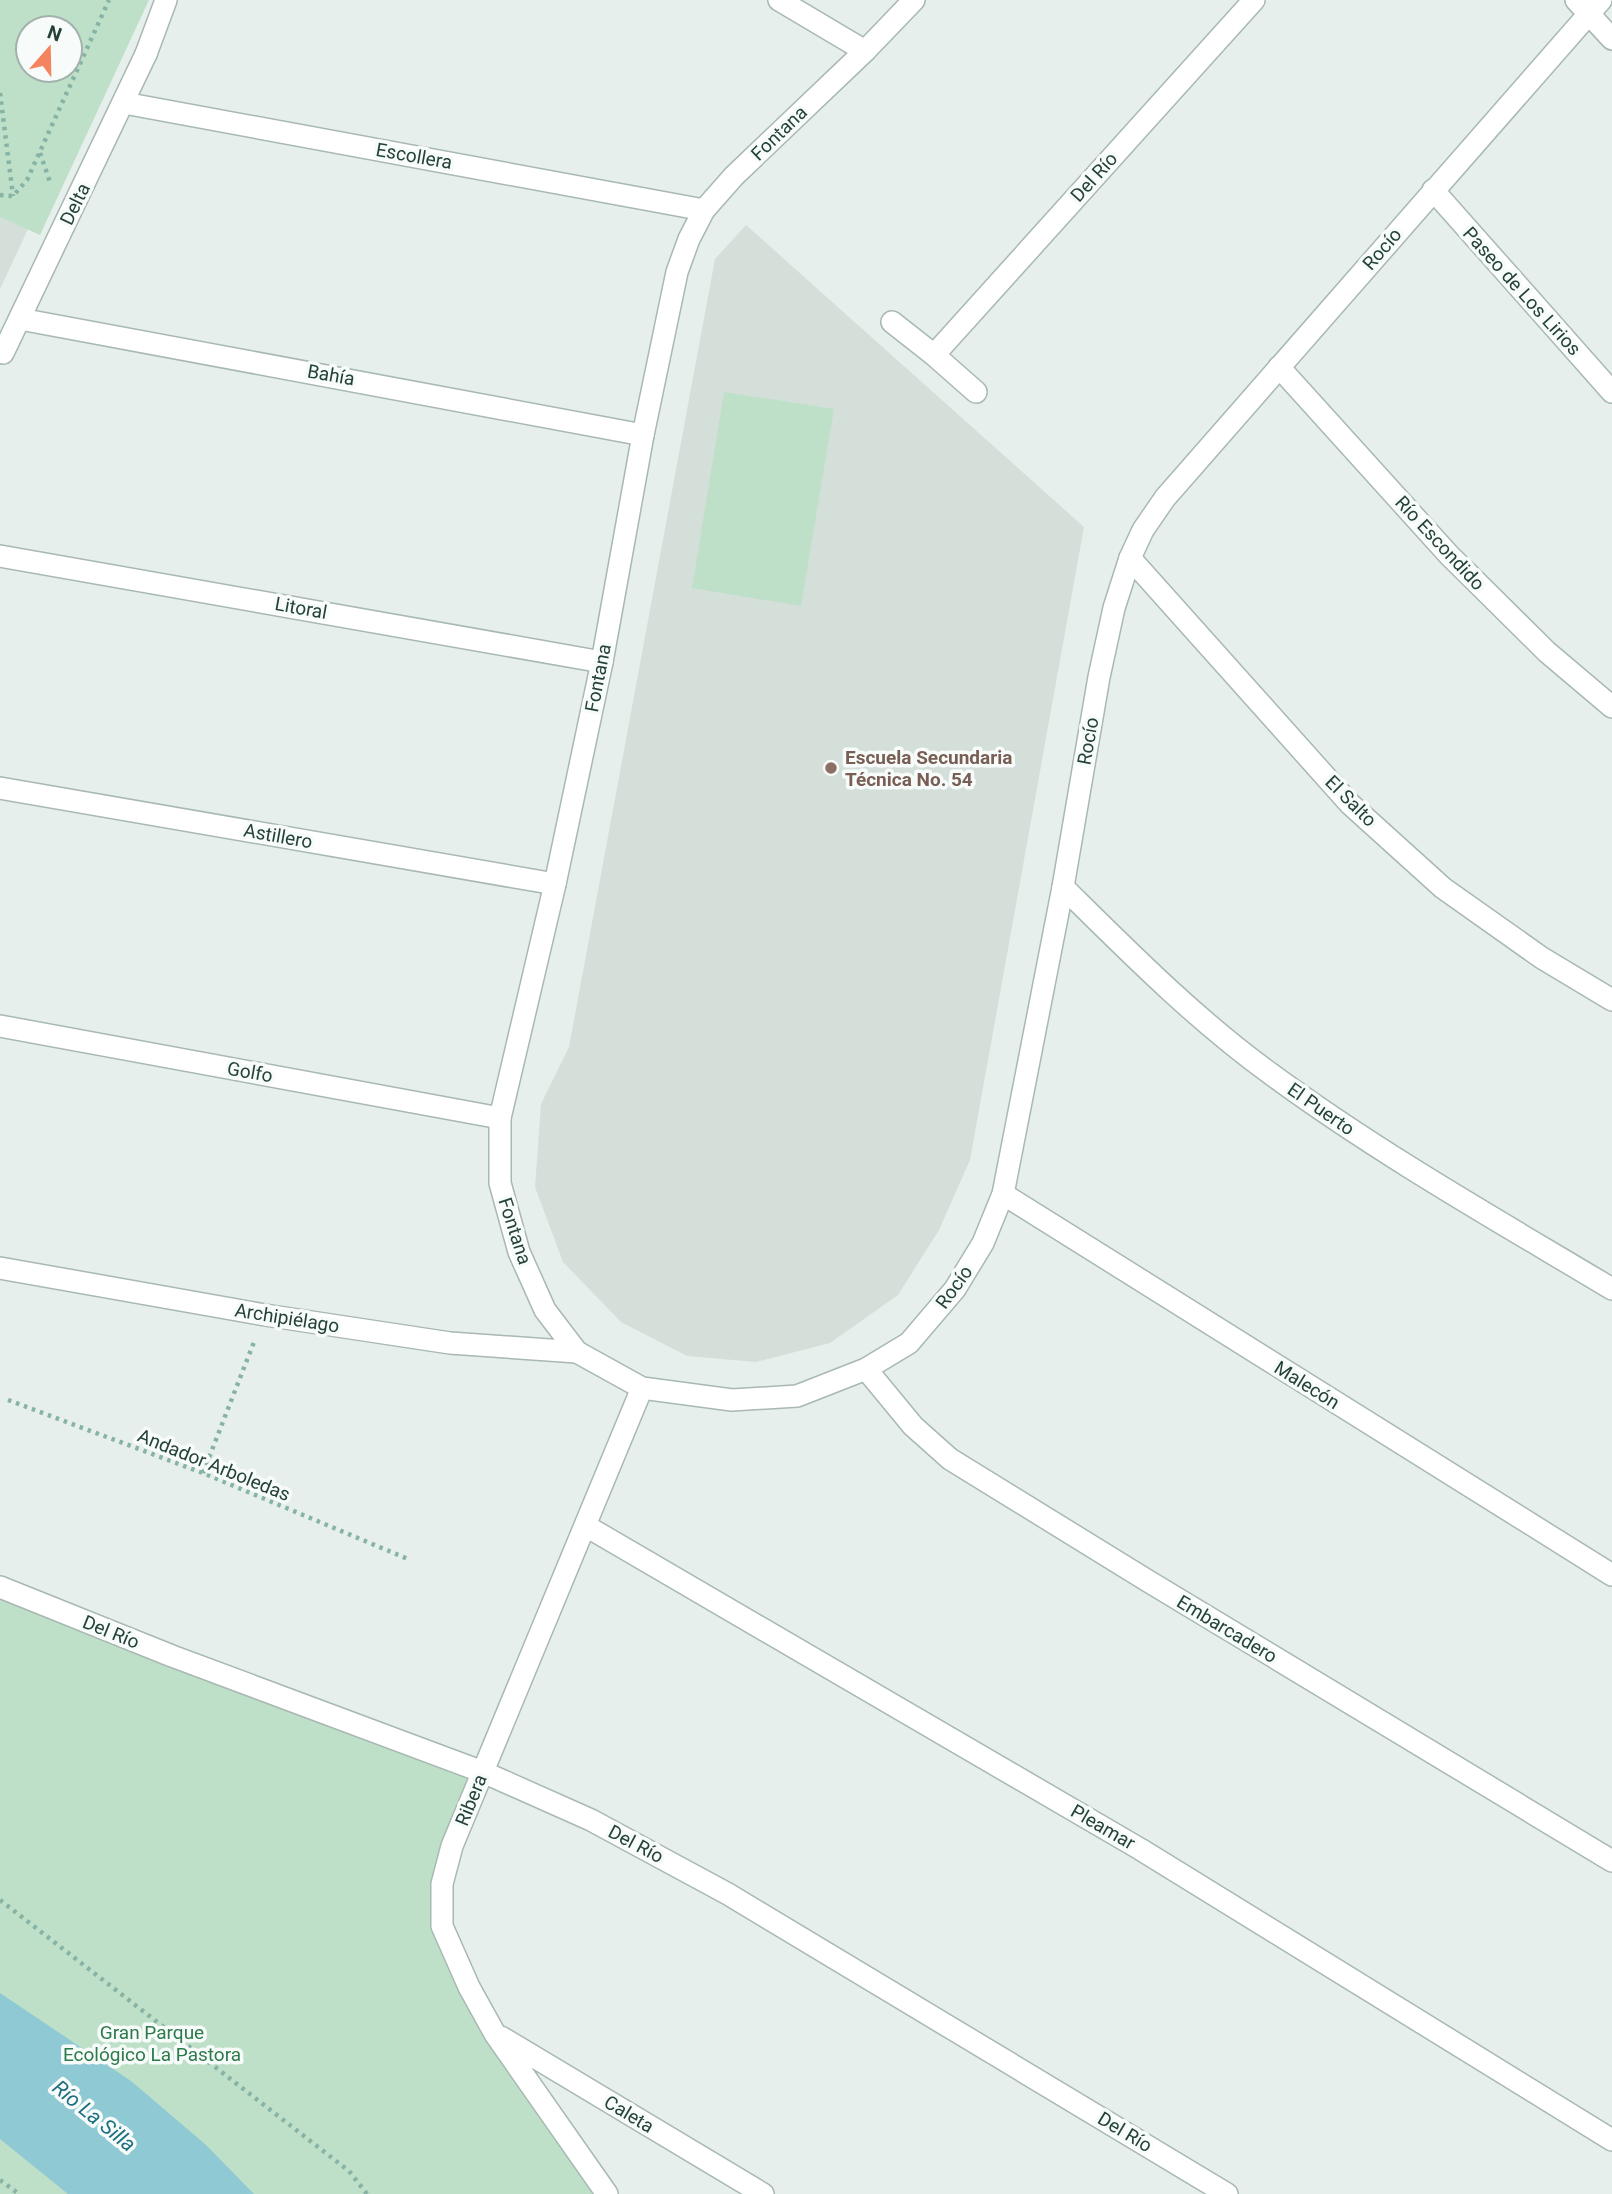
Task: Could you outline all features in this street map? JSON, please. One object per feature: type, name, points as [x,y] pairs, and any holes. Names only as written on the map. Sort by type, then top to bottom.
[{"type":"street","name":"Delta","points":[[1,356],[124,103],[166,0]]},
{"type":"street","points":[[779,0],[865,51]]},
{"type":"street","name":"Fontana","points":[[642,1388],[576,1352],[545,1310],[519,1252],[500,1182],[500,1118],[555,884],[602,662],[643,435],[677,272],[689,239],[704,210],[734,176],[865,51],[914,0]]},
{"type":"street","name":"Del Río","points":[[934,355],[1254,0]]},
{"type":"street","points":[[1589,5],[1612,39]]},
{"type":"street","name":"Rocío","points":[[642,1388],[732,1400],[797,1396],[866,1369],[909,1343],[956,1289],[983,1242],[1003,1194],[1063,887],[1099,677],[1114,608],[1130,558],[1143,530],[1165,498],[1433,190],[1589,5]]},
{"type":"street","name":"Escollera","points":[[124,103],[704,210]]},
{"type":"street","name":"Paseo de Los Lirios","points":[[1433,190],[1612,392]]},
{"type":"street","name":"Bahía","points":[[20,319],[643,435]]},
{"type":"street","points":[[892,322],[976,392]]},
{"type":"street","name":"Río Escondido","points":[[1279,368],[1449,555],[1547,652],[1612,707]]},
{"type":"street","name":"Litoral","points":[[0,556],[602,662]]},
{"type":"street","name":"El Salto","points":[[1130,558],[1350,804],[1443,888],[1542,958],[1612,1000]]},
{"type":"street","name":"Astillero","points":[[0,788],[555,884]]},
{"type":"street","name":"El Puerto","points":[[1063,887],[1171,993],[1269,1073],[1371,1145],[1612,1289]]},
{"type":"street","name":"Golfo","points":[[0,1026],[500,1118]]},
{"type":"street","name":"Malecón","points":[[1003,1194],[1612,1575]]},
{"type":"street","name":"Archipiélago","points":[[0,1268],[265,1315],[450,1343],[576,1352]]},
{"type":"street","name":"Embarcadero","points":[[866,1369],[913,1426],[959,1465],[1612,1861]]},
{"type":"street","name":"Ribera","points":[[607,2194],[495,2034],[469,1987],[442,1926],[442,1884],[452,1846],[642,1388]]},
{"type":"street","name":"Pleamar","points":[[586,1526],[1140,1849],[1612,2140]]},
{"type":"street","name":"Del Río","points":[[0,1587],[172,1656],[483,1772],[592,1820],[728,1894],[1227,2194]]},
{"type":"street","name":"Caleta","points":[[495,2034],[763,2194]]},
{"type":"path","points":[[13,196],[27,180],[110,0]]},
{"type":"path","points":[[0,93],[13,196]]},
{"type":"path","points":[[0,195],[13,196]]},
{"type":"path","points":[[203,1473],[265,1315]]},
{"type":"path","name":"Andador Arboledas","points":[[8,1401],[203,1473],[408,1559]]},
{"type":"path","points":[[0,1900],[349,2171],[368,2194]]},
{"type":"path","points":[[0,2180],[19,2194]]},
{"type":"shaded area","points":[[0,217],[28,229],[0,289]]},
{"type":"shaded area","name":"Escuela Secundaria Técnica No. 54","points":[[746,225],[1084,527],[970,1160],[939,1230],[898,1295],[830,1343],[756,1362],[687,1356],[621,1322],[563,1262],[535,1187],[541,1104],[569,1047],[715,259]]},
{"type":"green space","points":[[0,0],[149,0],[40,235],[0,217]]},
{"type":"green space","points":[[724,392],[834,409],[801,606],[692,588]]},
{"type":"green space","name":"Gran Parque Ecológico La Pastora","points":[[0,1587],[483,1772],[442,1884],[469,1987],[607,2194],[0,2194]]},
{"type":"water","name":"Río La Silla","points":[[0,1993],[131,2081],[205,2144],[254,2194],[68,2194],[0,2139]]},
{"type":"place","name":"Escuela Secundaria Técnica No. 54","points":[[831,768]]}]
